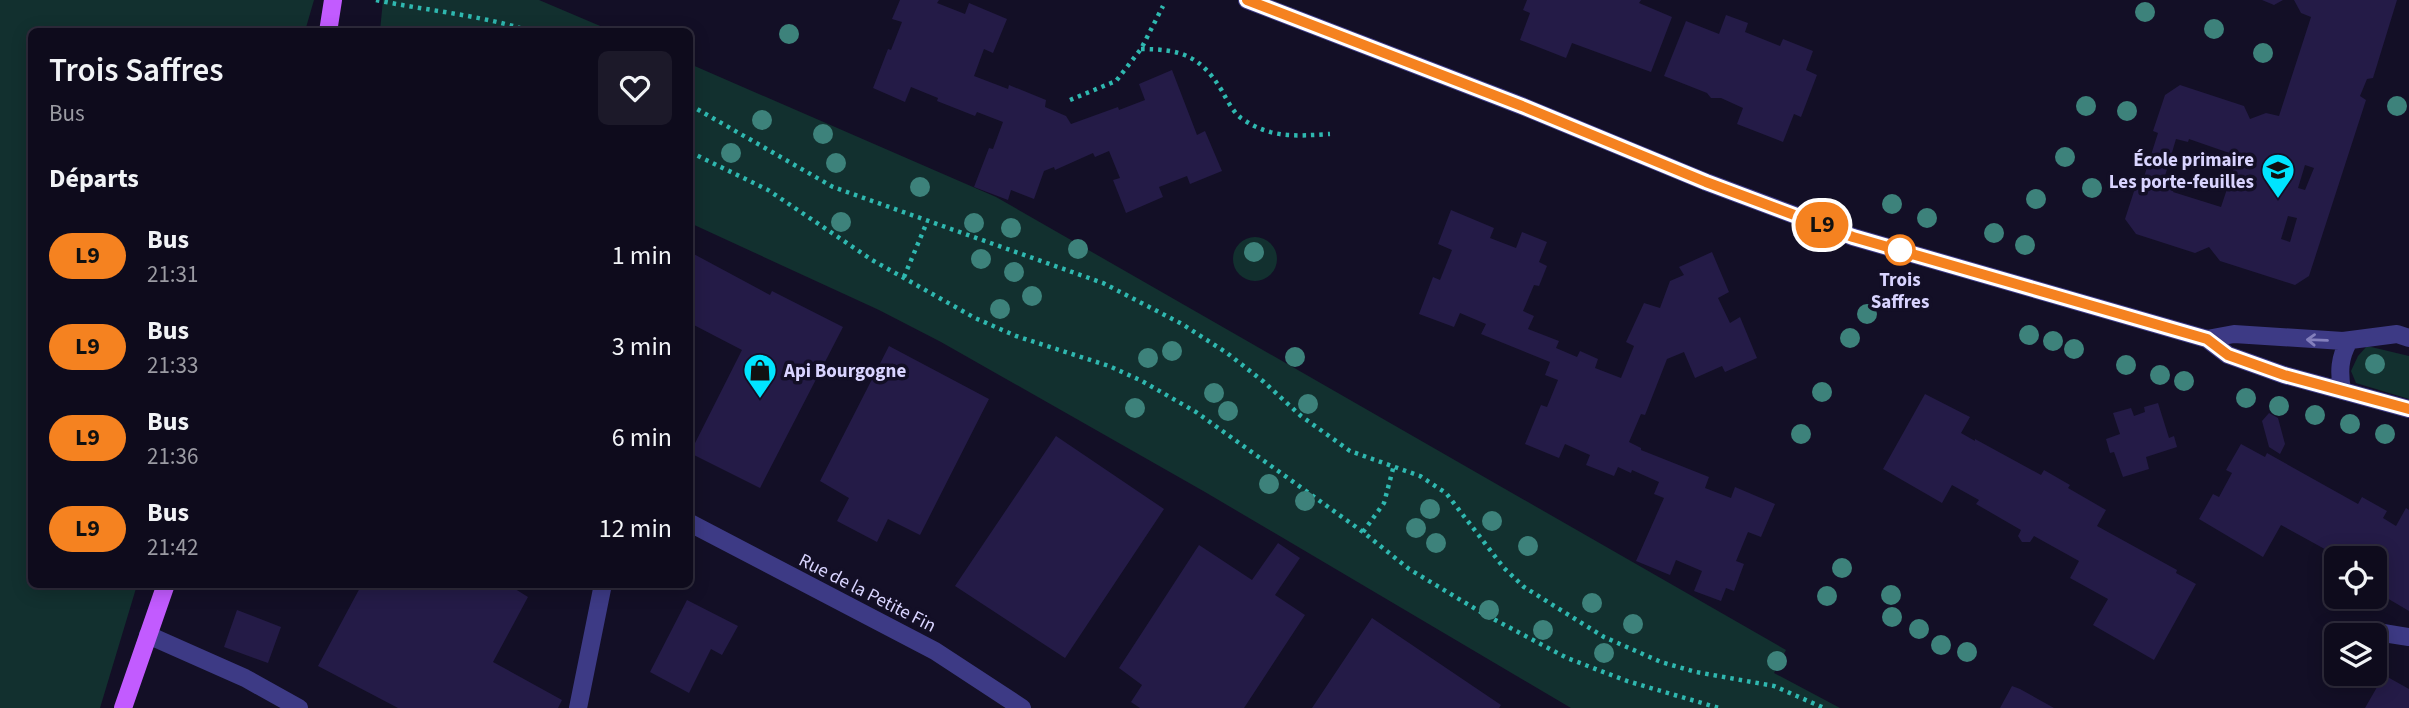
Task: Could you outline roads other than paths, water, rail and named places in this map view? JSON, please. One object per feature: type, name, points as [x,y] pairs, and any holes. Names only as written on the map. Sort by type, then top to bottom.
[{"type":"main road","points":[[329,28],[333,0]]},
{"type":"main road","points":[[123,708],[165,588]]},
{"type":"street","points":[[1247,0],[1522,106],[1706,182],[1842,233],[2207,339],[2228,355],[2284,375],[2409,409]]},
{"type":"street","points":[[2207,339],[2234,334],[2348,341],[2397,334],[2409,338]]},
{"type":"street","points":[[2342,391],[2340,364],[2348,341]]},
{"type":"street","name":"Rue de la Petite Fin","points":[[693,525],[936,651],[1022,708]]},
{"type":"street","points":[[578,708],[602,588]]},
{"type":"street","points":[[2387,634],[2409,637]]},
{"type":"street","points":[[148,635],[245,678],[295,707]]},
{"type":"place","name":"École primaire Les porte-feuilles","points":[[2278,200]]},
{"type":"place","name":"Trois Saffres","points":[[1900,250]]},
{"type":"place","name":"Api Bourgogne","points":[[760,400]]}]
